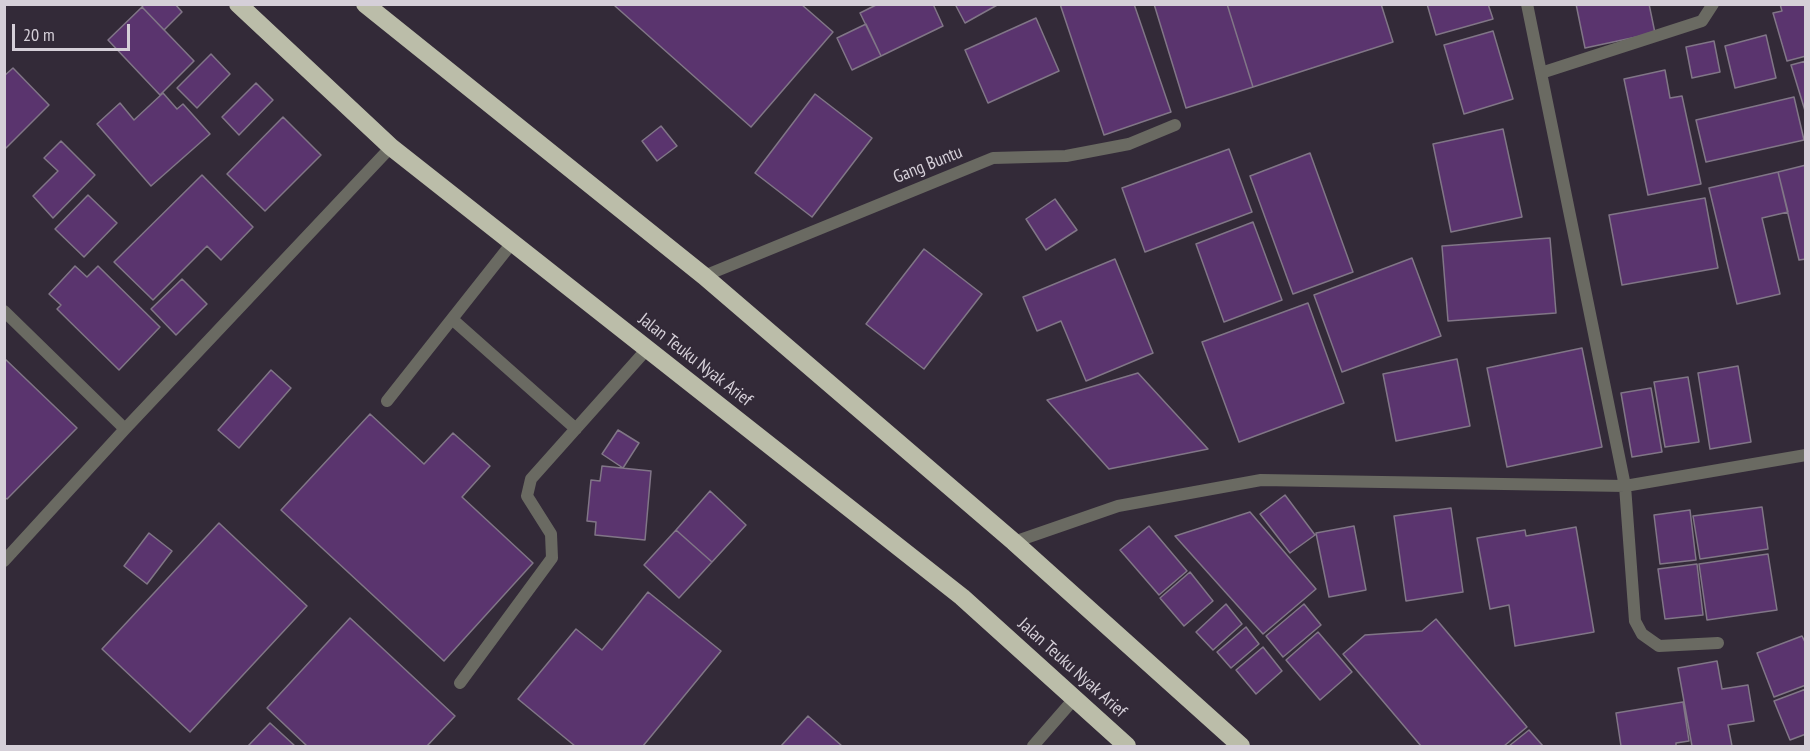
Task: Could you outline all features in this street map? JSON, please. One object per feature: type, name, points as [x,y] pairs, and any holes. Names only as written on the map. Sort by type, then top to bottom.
[{"type":"highway","name":"Jalan Teuku Nyak Arief","points":[[238,4],[391,147],[962,597],[1127,747]]},
{"type":"highway","points":[[365,4],[704,276],[1014,542],[1241,747]]},
{"type":"street","points":[[1527,4],[1624,486],[1635,621],[1642,634],[1659,646],[1718,643]]},
{"type":"street","points":[[1541,73],[1702,21],[1713,4]]},
{"type":"street","name":"Gang Buntu","points":[[704,276],[993,158],[1066,156],[1129,144],[1175,125]]},
{"type":"street","points":[[4,561],[391,147]]},
{"type":"street","points":[[387,401],[512,243]]},
{"type":"street","points":[[4,311],[125,429]]},
{"type":"street","points":[[452,319],[576,429]]},
{"type":"street","points":[[460,683],[552,558],[551,534],[527,496],[531,479],[647,349]]},
{"type":"street","points":[[1014,542],[1118,506],[1261,480],[1624,486],[1806,455]]},
{"type":"street","points":[[1033,747],[1074,699]]},
{"type":"building","points":[[144,4],[175,4],[182,12],[164,30],[142,7]]},
{"type":"building","points":[[616,4],[801,4],[833,32],[751,127],[615,6]]},
{"type":"building","points":[[878,4],[933,4],[943,26],[881,56],[860,13]]},
{"type":"building","points":[[955,4],[999,4],[965,23]]},
{"type":"building","points":[[1060,4],[1134,4],[1171,112],[1104,135]]},
{"type":"building","points":[[1154,4],[1227,4],[1253,87],[1186,108]]},
{"type":"building","points":[[1227,4],[1381,4],[1393,42],[1253,87]]},
{"type":"building","points":[[1427,4],[1488,4],[1493,19],[1436,35]]},
{"type":"building","points":[[1576,4],[1649,4],[1655,33],[1585,48]]},
{"type":"building","points":[[1780,4],[1806,4],[1806,56],[1787,61],[1773,13],[1782,11]]},
{"type":"building","points":[[142,7],[194,61],[160,95],[108,40]]},
{"type":"building","points":[[1036,18],[1059,71],[988,103],[965,50]]},
{"type":"building","points":[[866,24],[881,56],[852,70],[837,38]]},
{"type":"building","points":[[1493,31],[1513,99],[1464,114],[1444,45]]},
{"type":"building","points":[[1766,35],[1776,78],[1735,88],[1725,46]]},
{"type":"building","points":[[1714,41],[1720,72],[1692,78],[1686,47]]},
{"type":"building","points":[[211,54],[230,74],[197,108],[177,88]]},
{"type":"building","points":[[1806,61],[1806,114],[1791,65]]},
{"type":"building","points":[[13,68],[49,105],[4,150],[4,76]]},
{"type":"building","points":[[1665,70],[1670,98],[1682,96],[1701,184],[1648,195],[1624,79]]},
{"type":"building","points":[[256,83],[273,100],[239,135],[222,117]]},
{"type":"building","points":[[163,93],[177,109],[183,104],[210,134],[151,186],[97,124],[120,103],[134,120]]},
{"type":"building","points":[[815,94],[872,138],[812,217],[755,173]]},
{"type":"building","points":[[1794,97],[1804,140],[1706,162],[1696,120]]},
{"type":"building","points":[[283,117],[321,155],[265,211],[227,174]]},
{"type":"building","points":[[661,126],[677,146],[657,161],[642,141]]},
{"type":"building","points":[[1503,129],[1522,217],[1451,232],[1433,144]]},
{"type":"building","points":[[61,141],[95,175],[53,218],[33,196],[58,171],[44,158]]},
{"type":"building","points":[[1229,149],[1252,212],[1145,252],[1122,188]]},
{"type":"building","points":[[1310,153],[1353,272],[1293,294],[1250,176]]},
{"type":"building","points":[[1806,165],[1806,259],[1799,260],[1778,172]]},
{"type":"building","points":[[1778,172],[1788,212],[1762,218],[1780,294],[1737,304],[1709,188]]},
{"type":"building","points":[[202,175],[253,227],[221,260],[207,246],[153,300],[114,262]]},
{"type":"building","points":[[88,195],[117,223],[84,257],[55,229]]},
{"type":"building","points":[[1705,198],[1718,268],[1622,285],[1609,215]]},
{"type":"building","points":[[1055,199],[1077,230],[1046,250],[1026,219]]},
{"type":"building","points":[[1253,222],[1282,300],[1224,322],[1196,244]]},
{"type":"building","points":[[1550,238],[1556,313],[1448,321],[1442,246]]},
{"type":"building","points":[[924,249],[982,294],[924,369],[866,324]]},
{"type":"building","points":[[1412,258],[1441,336],[1342,372],[1314,295]]},
{"type":"building","points":[[1115,259],[1153,353],[1086,381],[1061,321],[1037,331],[1023,297]]},
{"type":"building","points":[[75,266],[87,277],[98,266],[160,327],[119,370],[57,309],[61,305],[49,294]]},
{"type":"building","points":[[182,279],[207,304],[176,335],[151,309]]},
{"type":"building","points":[[1308,303],[1344,403],[1239,442],[1202,342]]},
{"type":"building","points":[[1582,348],[1602,447],[1507,467],[1487,368]]},
{"type":"building","points":[[4,358],[77,428],[7,499],[4,497]]},
{"type":"building","points":[[1457,359],[1470,426],[1396,441],[1383,374]]},
{"type":"building","points":[[1738,366],[1751,442],[1710,449],[1698,373]]},
{"type":"building","points":[[271,370],[291,388],[239,448],[218,430]]},
{"type":"building","points":[[1138,373],[1208,449],[1109,469],[1047,400]]},
{"type":"building","points":[[1688,377],[1699,442],[1665,447],[1654,382]]},
{"type":"building","points":[[1651,388],[1662,452],[1632,457],[1621,393]]},
{"type":"building","points":[[370,414],[424,464],[453,433],[490,466],[462,497],[533,563],[444,661],[281,510]]},
{"type":"building","points":[[618,430],[639,443],[623,468],[602,454]]},
{"type":"building","points":[[602,466],[651,471],[645,540],[595,535],[596,522],[587,521],[591,480],[600,481]]},
{"type":"building","points":[[710,491],[746,525],[712,562],[676,530]]},
{"type":"building","points":[[1285,495],[1315,535],[1290,553],[1260,514]]},
{"type":"building","points":[[1762,507],[1768,549],[1700,559],[1693,516]]},
{"type":"building","points":[[1451,508],[1463,592],[1406,601],[1394,516]]},
{"type":"building","points":[[1690,510],[1696,560],[1660,564],[1654,515]]},
{"type":"building","points":[[1250,512],[1316,589],[1263,634],[1175,536]]},
{"type":"building","points":[[219,523],[307,606],[190,732],[102,649]]},
{"type":"building","points":[[1149,526],[1187,571],[1159,595],[1120,550]]},
{"type":"building","points":[[1354,526],[1366,590],[1329,597],[1316,533]]},
{"type":"building","points":[[1576,527],[1594,632],[1515,646],[1509,605],[1490,609],[1477,538],[1525,530],[1526,536]]},
{"type":"building","points":[[676,530],[712,562],[679,598],[644,565]]},
{"type":"building","points":[[149,533],[172,551],[147,584],[124,566]]},
{"type":"building","points":[[1768,554],[1777,610],[1707,620],[1699,564]]},
{"type":"building","points":[[1697,564],[1703,615],[1665,619],[1658,569]]},
{"type":"building","points":[[1190,572],[1213,601],[1184,626],[1160,598]]},
{"type":"building","points":[[648,592],[721,651],[643,746],[575,746],[518,699],[576,629],[602,650]]},
{"type":"building","points":[[1226,604],[1242,624],[1213,650],[1196,632]]},
{"type":"building","points":[[1304,604],[1321,625],[1283,657],[1266,636]]},
{"type":"building","points":[[350,618],[455,716],[427,746],[307,746],[267,708]]},
{"type":"building","points":[[1436,619],[1527,727],[1504,746],[1421,746],[1343,654],[1365,635],[1422,631]]},
{"type":"building","points":[[1246,627],[1259,644],[1231,668],[1217,652]]},
{"type":"building","points":[[1318,632],[1352,672],[1320,700],[1286,660]]},
{"type":"building","points":[[1802,636],[1806,644],[1806,685],[1774,697],[1757,653]]},
{"type":"building","points":[[1263,647],[1282,671],[1256,694],[1236,670]]},
{"type":"building","points":[[1717,661],[1722,689],[1748,685],[1754,721],[1728,725],[1732,746],[1692,746],[1678,668]]},
{"type":"building","points":[[1806,689],[1806,734],[1790,740],[1774,701]]},
{"type":"building","points":[[1683,702],[1689,741],[1676,743],[1676,746],[1621,746],[1616,713]]},
{"type":"building","points":[[808,716],[842,746],[781,746]]},
{"type":"building","points":[[270,723],[295,746],[248,746]]},
{"type":"building","points":[[1529,730],[1543,746],[1509,746]]}]
